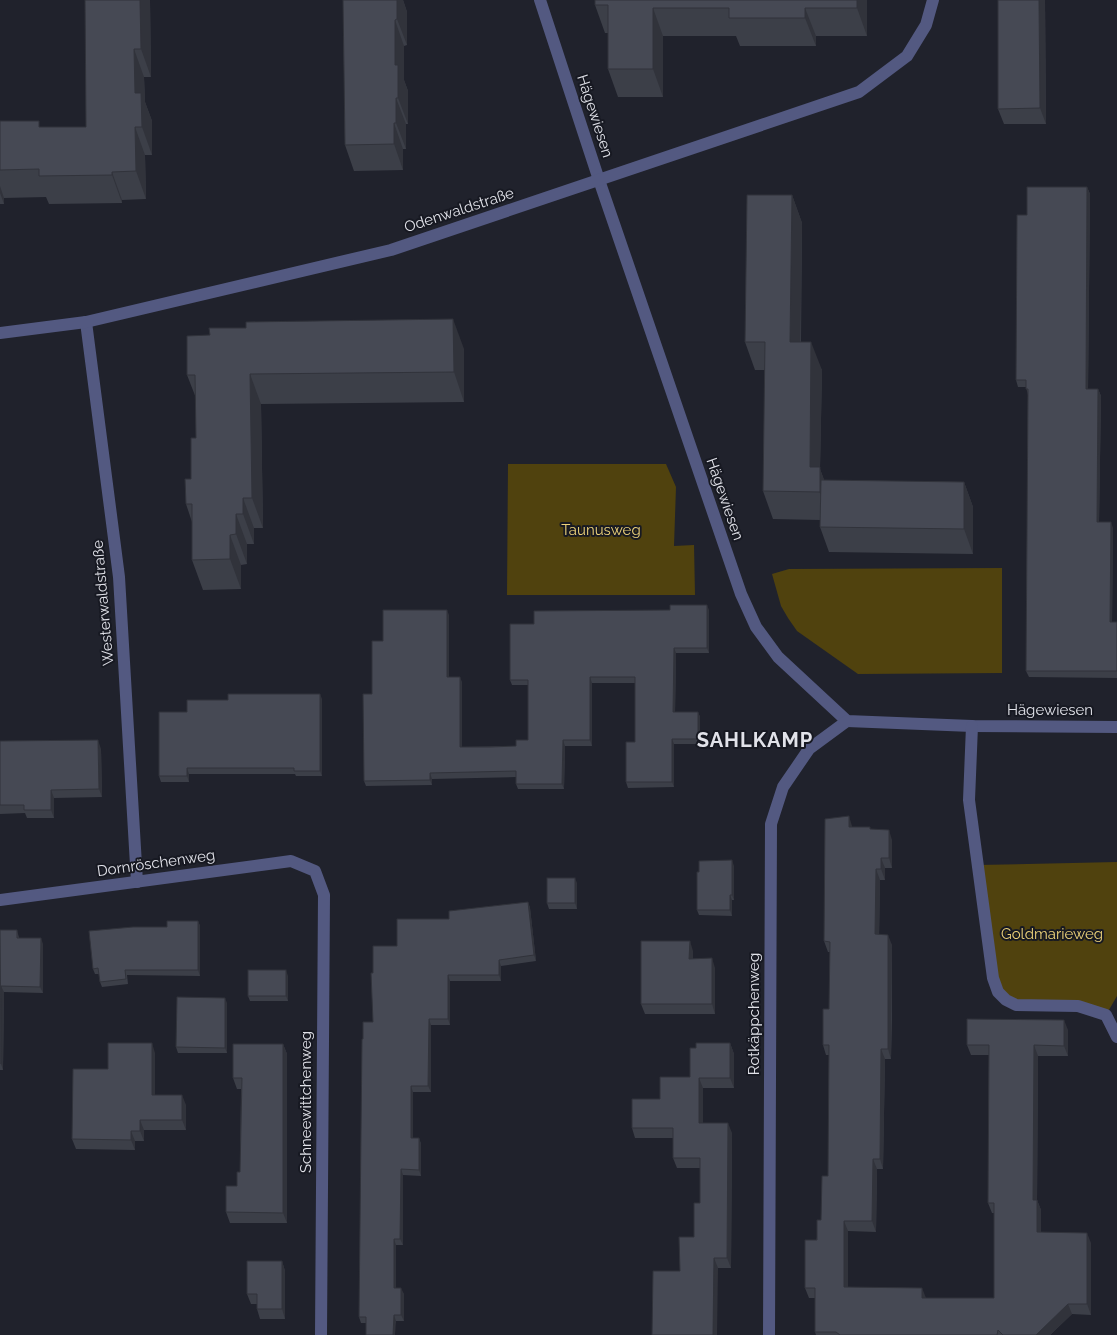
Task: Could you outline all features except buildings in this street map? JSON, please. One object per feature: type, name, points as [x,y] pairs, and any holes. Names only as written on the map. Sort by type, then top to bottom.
[{"type":"street","name":"Hägewiesen","points":[[540,0],[598,180],[741,594],[756,628],[778,657],[847,722],[972,726],[1117,727]]},
{"type":"street","name":"Odenwaldstraße","points":[[0,333],[86,322],[391,250],[859,92],[907,56],[926,25],[933,0]]},
{"type":"street","name":"Westerwaldstraße","points":[[86,322],[119,577],[137,882]]},
{"type":"street","name":"Rotkäppchenweg","points":[[769,1335],[771,824],[783,787],[809,748],[847,722]]},
{"type":"street","points":[[972,726],[969,800],[993,978],[998,992],[1006,1000],[1016,1005],[1078,1006],[1106,1015],[1117,1037]]},
{"type":"street","name":"Dornröschenweg","points":[[0,900],[291,860],[315,871]]},
{"type":"street","name":"Schneewittchenweg","points":[[315,871],[324,895],[321,1335]]},
{"type":"green space","name":"Taunusweg","points":[[508,464],[666,464],[676,487],[674,546],[694,545],[695,595],[507,595]]},
{"type":"green space","points":[[1002,568],[1002,673],[858,674],[797,631],[781,606],[772,574],[789,569]]},
{"type":"green space","name":"Goldmarieweg","points":[[1117,862],[1117,996],[1106,1015],[1016,1005],[998,992],[978,865]]},
{"type":"district","name":"SAHLKAMP","points":[[755,740]]}]
